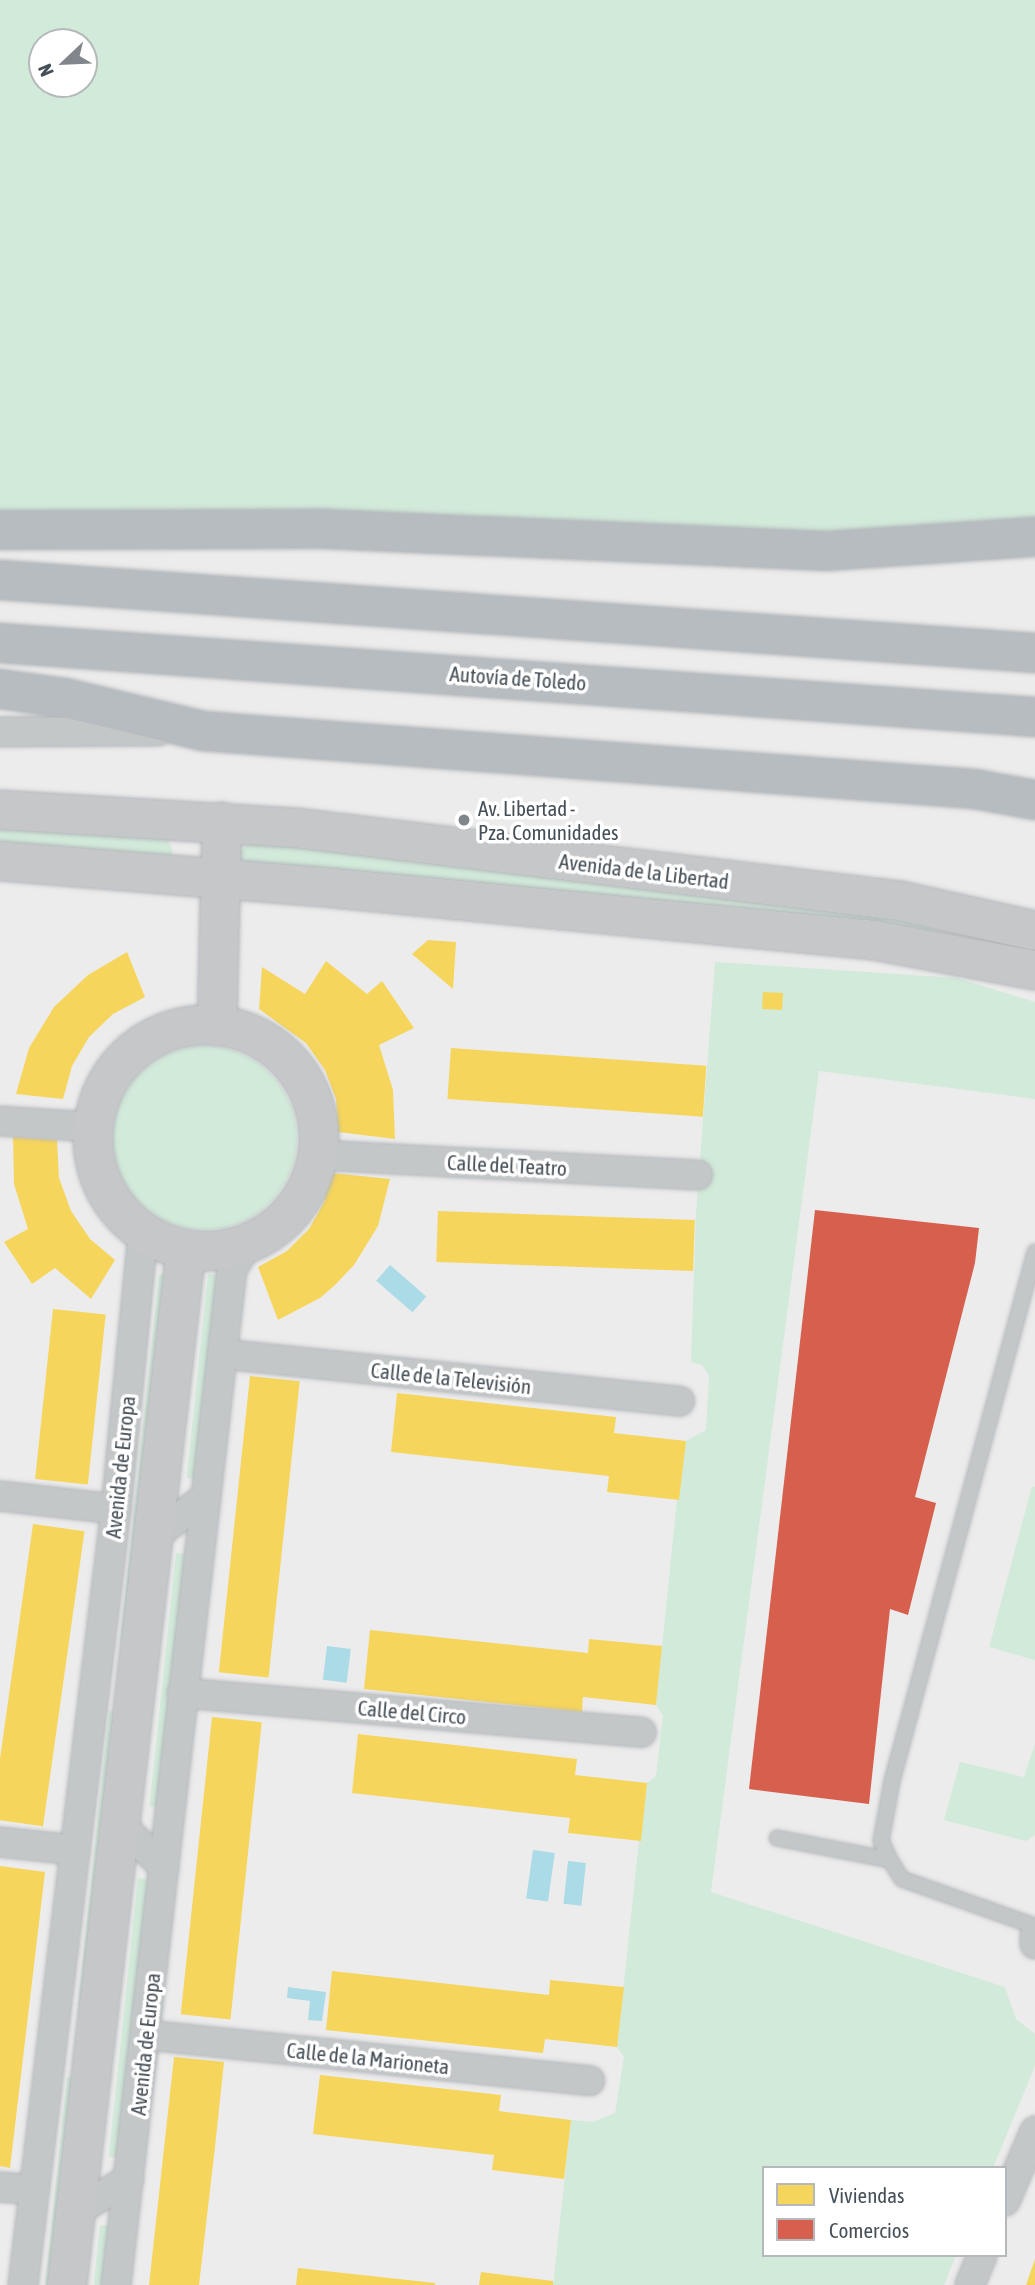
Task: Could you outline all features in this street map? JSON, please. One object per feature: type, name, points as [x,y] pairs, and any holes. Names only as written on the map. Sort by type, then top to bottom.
[{"type":"highway","points":[[0,530],[325,529],[827,551],[1035,537]]},
{"type":"highway","points":[[0,580],[1035,653]]},
{"type":"highway","name":"Autovía de Toledo","points":[[0,643],[1035,717]]},
{"type":"highway","points":[[0,689],[65,698],[203,730],[1023,796]]},
{"type":"street","points":[[0,732],[203,730]]},
{"type":"street","name":"Avenida de la Libertad","points":[[0,810],[222,822],[900,901],[1035,931]]},
{"type":"street","points":[[217,1026],[222,822]]},
{"type":"street","points":[[0,861],[874,940],[1035,970]]},
{"type":"street","points":[[217,1026],[252,1034],[292,1066],[312,1101],[319,1138],[317,1155],[310,1182],[295,1207],[273,1230],[248,1243],[224,1250],[186,1250],[143,1232],[113,1204],[104,1188],[95,1161],[94,1127],[99,1098],[127,1056],[158,1035],[177,1028],[217,1026]]},
{"type":"street","points":[[0,1121],[94,1127]]},
{"type":"street","name":"Calle del Teatro","points":[[317,1155],[697,1175]]},
{"type":"street","name":"Avenida de Europa","points":[[23,2285],[116,1509],[143,1232]]},
{"type":"street","name":"Avenida de Europa","points":[[116,2285],[147,2035],[182,1693],[232,1269],[248,1243]]},
{"type":"street","name":"Avenida de Europa","points":[[67,2285],[143,1653],[186,1250]]},
{"type":"street","name":"Calle de la Televisión","points":[[223,1354],[680,1401]]},
{"type":"street","points":[[0,1496],[116,1509]]},
{"type":"street","name":"Avenida de Europa","points":[[156,1535],[206,1497]]},
{"type":"street","points":[[93,1702],[143,1653]]},
{"type":"street","name":"Calle del Circo","points":[[182,1693],[641,1731]]},
{"type":"street","points":[[121,1825],[164,1867]]},
{"type":"street","points":[[0,1842],[75,1850]]},
{"type":"street","points":[[1035,1936],[1035,1944]]},
{"type":"street","points":[[56,2013],[93,2070]]},
{"type":"street","name":"Calle de la Marioneta","points":[[147,2035],[590,2081]]},
{"type":"street","points":[[1007,2196],[1035,2131]]},
{"type":"street","points":[[77,2211],[129,2179]]},
{"type":"street","points":[[0,2187],[33,2190]]},
{"type":"street","points":[[970,2285],[981,2257]]},
{"type":"lane","points":[[1035,1252],[892,1781],[881,1841],[902,1879],[1035,1926]]},
{"type":"lane","points":[[777,1838],[890,1860]]},
{"type":"green space","points":[[0,0],[1035,0],[1035,520],[917,543],[0,513]]},
{"type":"green space","points":[[0,825],[165,832],[173,852],[164,863],[0,849]]},
{"type":"green space","points":[[251,839],[927,921],[938,940],[249,870],[238,855]]},
{"type":"green space","points":[[715,962],[957,978],[1035,1002],[1035,1099],[819,1071],[711,1892],[1005,1987],[1016,2019],[1035,2034],[1035,2066],[994,2166],[762,2166],[762,2257],[955,2257],[944,2285],[553,2285],[571,2120],[593,2122],[615,2113],[624,2057],[617,2047],[647,1783],[656,1776],[663,1716],[656,1705],[677,1500],[686,1441],[706,1430],[709,1376],[702,1365],[691,1362],[696,1213]]},
{"type":"green space","points":[[205,1046],[223,1047],[240,1053],[256,1061],[270,1073],[282,1087],[290,1103],[296,1120],[296,1156],[290,1173],[282,1189],[270,1203],[256,1215],[240,1223],[223,1229],[205,1230],[187,1229],[170,1223],[154,1215],[140,1203],[128,1189],[120,1173],[114,1156],[113,1138],[114,1120],[120,1103],[128,1087],[140,1073],[154,1061],[170,1053],[187,1047]]},
{"type":"green space","points":[[159,1274],[169,1275],[130,1641],[121,1640]]},
{"type":"green space","points":[[208,1274],[218,1275],[197,1479],[187,1478]]},
{"type":"green space","points":[[1032,1486],[1035,1487],[1035,1660],[989,1647]]},
{"type":"green space","points":[[176,1553],[186,1554],[159,1808],[149,1807]]},
{"type":"green space","points":[[109,1711],[118,1712],[87,2007],[78,2006]]},
{"type":"green space","points":[[1035,1743],[1035,1835],[1026,1841],[944,1820],[960,1762],[1024,1777]]},
{"type":"green space","points":[[138,1878],[148,1879],[119,2158],[109,2156]]},
{"type":"green space","points":[[67,2077],[77,2078],[55,2285],[45,2285]]},
{"type":"green space","points":[[100,2225],[109,2226],[103,2285],[94,2285]]},
{"type":"water","points":[[390,1265],[426,1296],[412,1312],[376,1281]]},
{"type":"water","points":[[327,1646],[351,1649],[347,1683],[323,1680]]},
{"type":"water","points":[[533,1850],[555,1853],[548,1902],[526,1899]]},
{"type":"water","points":[[568,1861],[586,1863],[581,1906],[564,1904]]},
{"type":"water","points":[[288,1987],[326,1992],[322,2021],[308,2020],[310,2001],[287,1998]]},
{"type":"building: Viviendas","points":[[428,940],[456,942],[453,989],[412,954]]},
{"type":"building: Viviendas","points":[[127,952],[145,997],[113,1014],[89,1037],[72,1066],[63,1099],[16,1094],[29,1048],[54,1007],[88,975]]},
{"type":"building: Viviendas","points":[[326,961],[367,994],[382,981],[414,1028],[379,1045],[393,1090],[395,1139],[338,1132],[336,1099],[325,1070],[306,1043],[259,1009],[262,967],[305,994]]},
{"type":"building: Viviendas","points":[[763,992],[783,993],[782,1010],[762,1009]]},
{"type":"building: Viviendas","points":[[451,1048],[706,1066],[703,1117],[447,1099]]},
{"type":"building: Viviendas","points":[[13,1137],[57,1140],[59,1178],[71,1211],[90,1239],[115,1260],[91,1299],[55,1268],[32,1284],[4,1242],[28,1229],[14,1184]]},
{"type":"building: Viviendas","points":[[331,1173],[390,1179],[378,1226],[354,1265],[335,1285],[320,1298],[278,1320],[258,1267],[287,1251],[309,1229],[324,1202]]},
{"type":"building: Viviendas","points":[[438,1211],[695,1220],[693,1271],[436,1262]]},
{"type":"building: Viviendas","points":[[53,1309],[106,1315],[88,1485],[35,1479]]},
{"type":"building: Viviendas","points":[[250,1376],[300,1381],[269,1678],[219,1672]]},
{"type":"building: Viviendas","points":[[397,1393],[616,1417],[614,1433],[686,1441],[679,1500],[607,1492],[609,1476],[391,1452]]},
{"type":"building: Viviendas","points":[[33,1524],[84,1531],[43,1826],[0,1820],[0,1759]]},
{"type":"building: Viviendas","points":[[370,1630],[588,1653],[589,1639],[662,1646],[656,1705],[583,1697],[582,1712],[364,1689]]},
{"type":"building: Viviendas","points":[[212,1717],[262,1722],[230,2020],[181,2014]]},
{"type":"building: Viviendas","points":[[358,1734],[577,1759],[575,1775],[647,1783],[641,1841],[568,1833],[570,1818],[352,1793]]},
{"type":"building: Viviendas","points":[[0,1866],[45,1872],[10,2168],[0,2166]]},
{"type":"building: Viviendas","points":[[332,1971],[549,1995],[550,1980],[624,1987],[617,2047],[545,2039],[543,2053],[326,2030]]},
{"type":"building: Viviendas","points":[[174,2057],[224,2062],[215,2147],[199,2285],[149,2285]]},
{"type":"building: Viviendas","points":[[320,2075],[501,2095],[499,2111],[571,2120],[564,2179],[492,2170],[494,2155],[313,2134]]},
{"type":"building: Viviendas","points":[[1035,2259],[1035,2285],[1026,2285]]},
{"type":"building: Viviendas","points":[[298,2268],[435,2283],[435,2285],[296,2285]]},
{"type":"building: Viviendas","points":[[481,2272],[553,2281],[553,2285],[479,2285]]},
{"type":"building: Comercios","points":[[815,1210],[979,1228],[975,1263],[915,1497],[936,1503],[908,1615],[890,1609],[869,1804],[749,1789]]},
{"type":"place","name":"Av. Libertad - Pza. Comunidades","points":[[464,820]]}]
